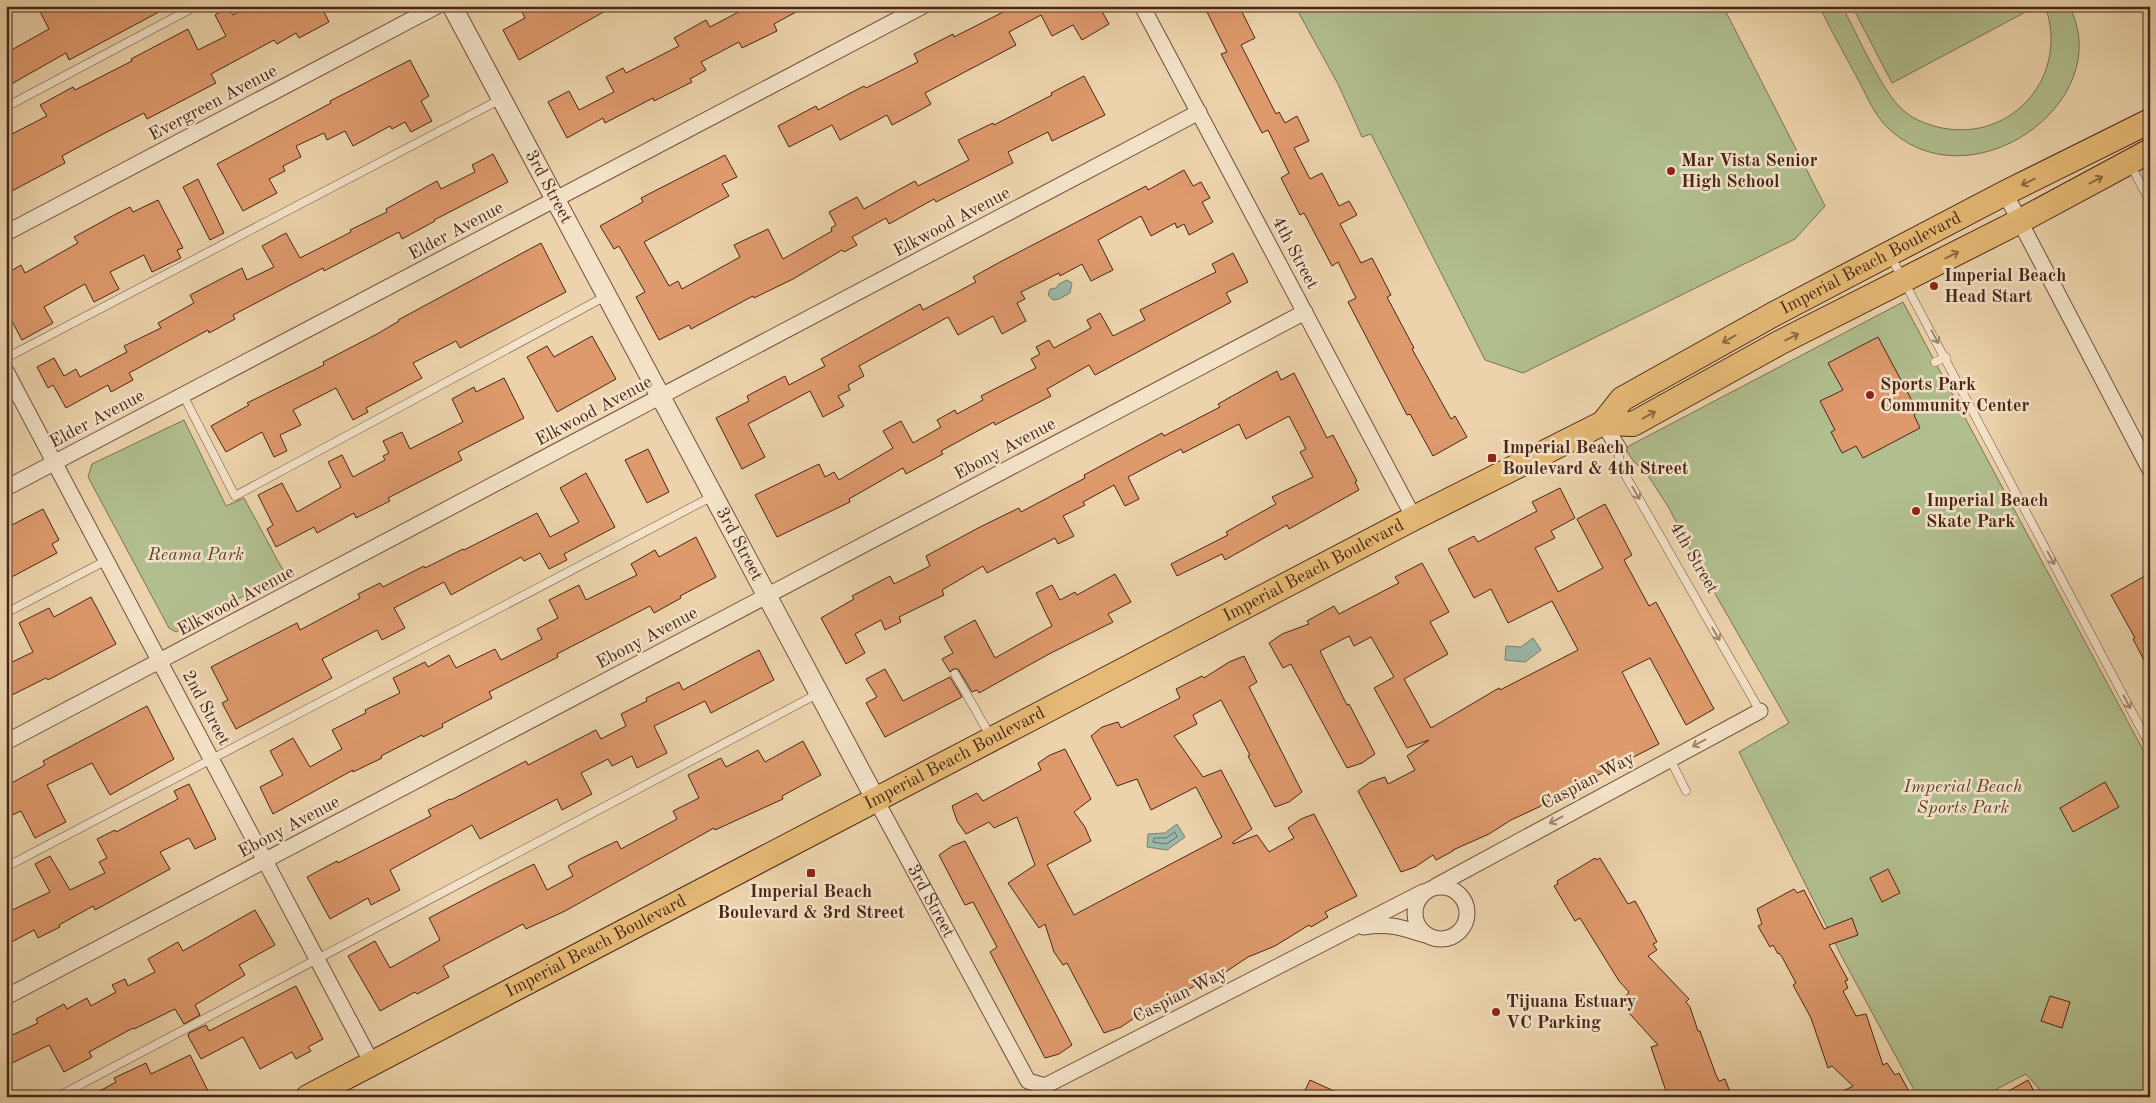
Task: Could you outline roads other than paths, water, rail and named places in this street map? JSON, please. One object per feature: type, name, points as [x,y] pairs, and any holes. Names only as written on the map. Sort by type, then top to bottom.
[{"type":"main road","name":"Imperial Beach Boulevard","points":[[308,1097],[1414,518],[1603,422],[1622,399],[1774,314],[2005,193],[2150,121]]},
{"type":"main road","name":"Imperial Beach Boulevard","points":[[1603,422],[1634,424],[1779,343],[2020,221],[2150,151]]},
{"type":"street","name":"Evergreen Avenue","points":[[6,233],[437,6]]},
{"type":"street","name":"3rd Street","points":[[452,6],[766,596],[1028,1080]]},
{"type":"street","name":"Elder Avenue","points":[[6,488],[923,6]]},
{"type":"street","name":"4th Street","points":[[1142,6],[1414,518]]},
{"type":"street","name":"Elkwood Avenue","points":[[6,742],[161,662],[1199,112]]},
{"type":"street","points":[[2005,193],[2150,470]]},
{"type":"street","name":"Ebony Avenue","points":[[6,997],[1305,312]]},
{"type":"street","name":"2nd Street","points":[[6,371],[372,1062]]},
{"type":"street","name":"4th Street","points":[[1603,422],[1619,449]]},
{"type":"street","name":"Caspian Way","points":[[1028,1080],[1045,1086],[1429,889],[1760,711]]},
{"type":"street","name":"Caspian Way","points":[[1349,929],[1382,924],[1397,926],[1444,939],[1452,936],[1460,931],[1465,924],[1467,915],[1463,898],[1448,887],[1429,889]]},
{"type":"street","points":[[1428,936],[1416,924],[1414,916],[1415,907],[1429,889]]},
{"type":"lane","points":[[6,107],[196,6]]},
{"type":"lane","points":[[6,358],[502,99]]},
{"type":"lane","points":[[2129,162],[2150,202]]},
{"type":"lane","points":[[1890,254],[2150,746]]},
{"type":"lane","points":[[184,395],[235,496],[606,296]]},
{"type":"lane","points":[[1935,362],[1946,357]]},
{"type":"lane","name":"4th Street","points":[[1619,449],[1619,464],[1760,711]]},
{"type":"lane","points":[[6,867],[713,496]]},
{"type":"lane","points":[[6,613],[107,560]]},
{"type":"lane","points":[[955,674],[992,739]]},
{"type":"lane","points":[[57,1097],[819,693]]},
{"type":"lane","points":[[1670,759],[1686,791]]},
{"type":"water","points":[[1067,280],[1072,283],[1070,293],[1053,300],[1048,295],[1050,289],[1056,288]]},
{"type":"water","points":[[1533,638],[1541,650],[1525,662],[1505,660],[1506,646],[1521,647]]},
{"type":"water","points":[[1177,824],[1185,837],[1167,850],[1147,847],[1148,834],[1165,833]]},
{"type":"place","name":"Mar Vista Senior High School","points":[[1671,171]]},
{"type":"place","name":"Imperial Beach Head Start","points":[[1934,286]]},
{"type":"place","name":"Sports Park Community Center","points":[[1870,395]]},
{"type":"place","name":"Imperial Beach Boulevard & 4th Street","points":[[1492,458]]},
{"type":"place","name":"Imperial Beach Skate Park","points":[[1916,511]]},
{"type":"place","name":"Imperial Beach Boulevard & 3rd Street","points":[[811,873]]},
{"type":"place","name":"Tijuana Estuary VC Parking","points":[[1496,1012]]},
{"type":"park label","name":"Reama Park","points":[[196,555]]},
{"type":"park label","name":"Imperial Beach Sports Park","points":[[1963,798]]}]
